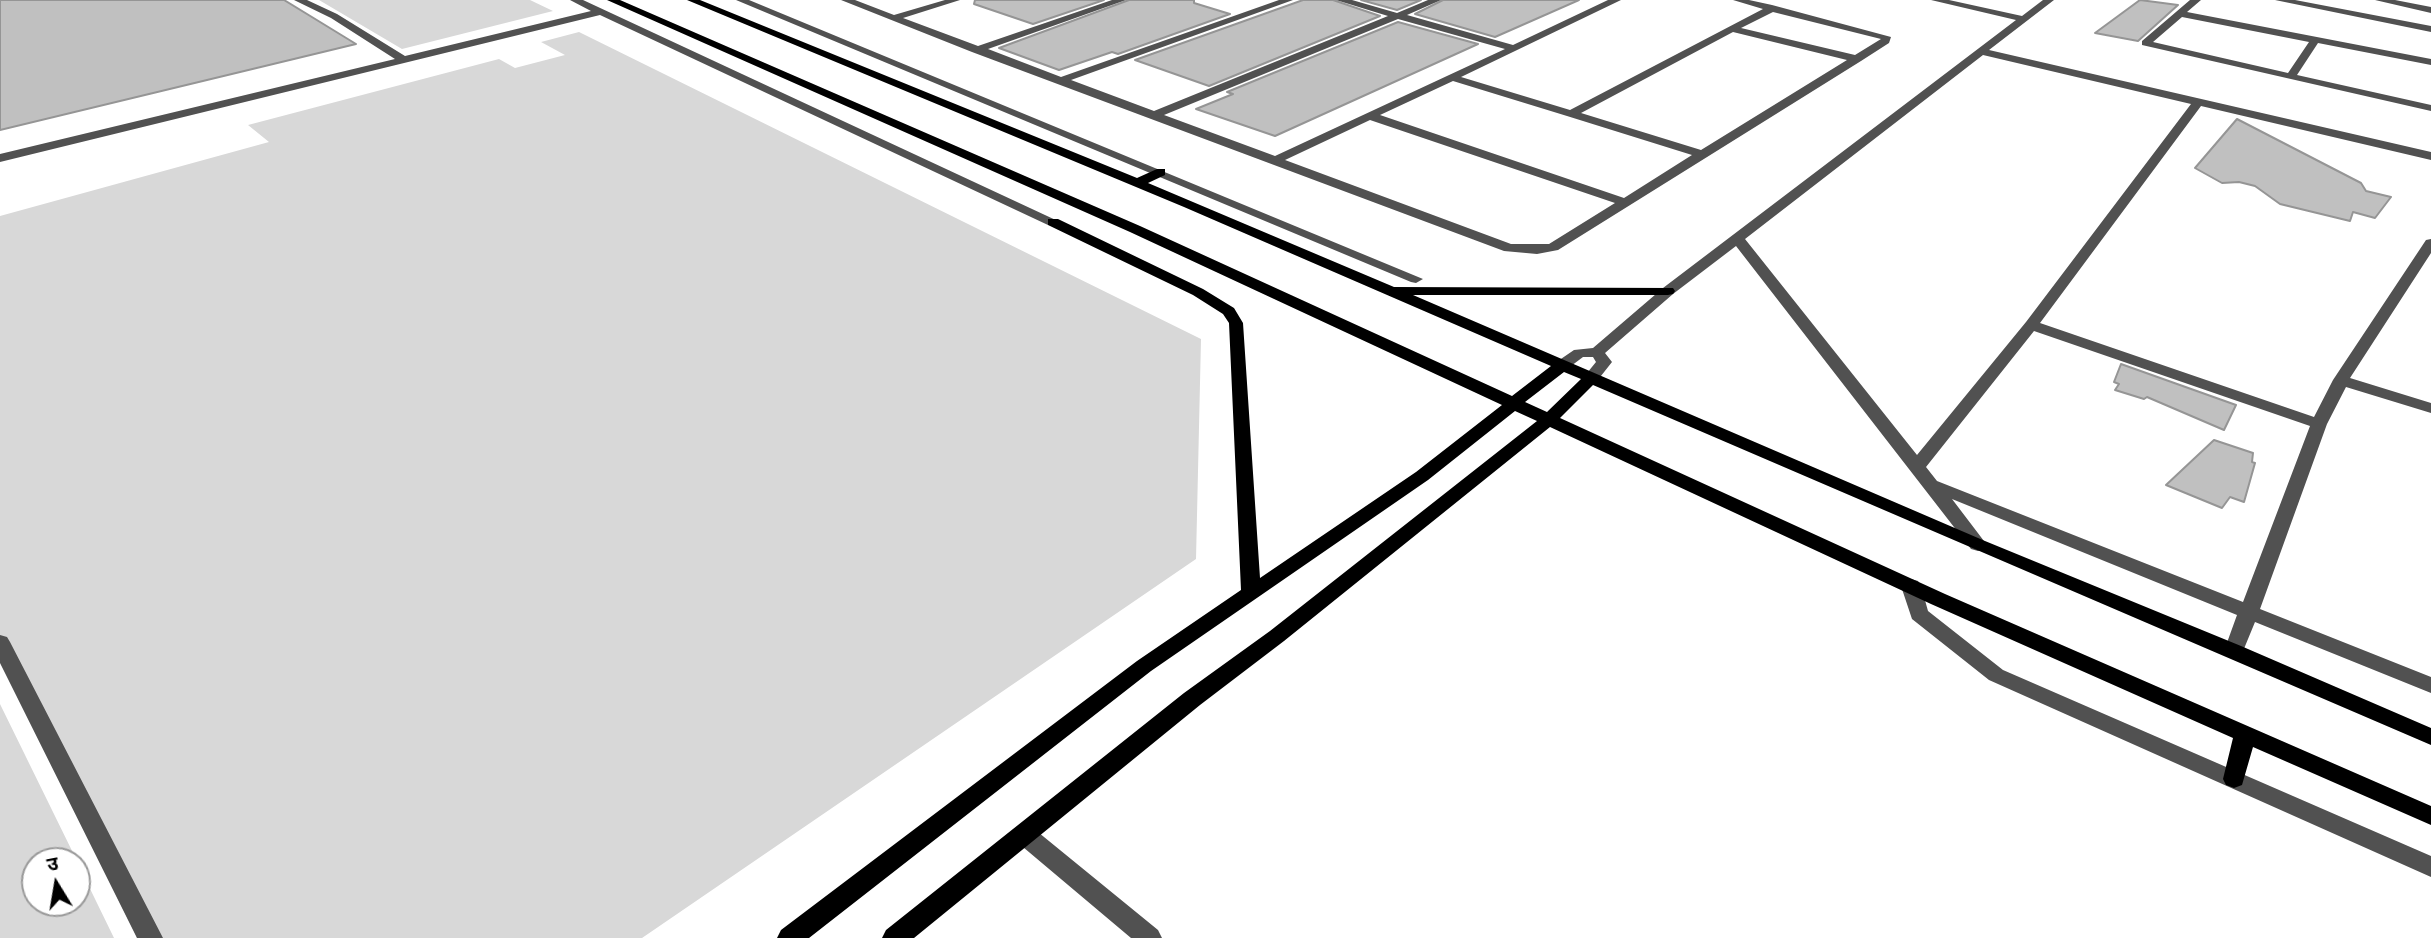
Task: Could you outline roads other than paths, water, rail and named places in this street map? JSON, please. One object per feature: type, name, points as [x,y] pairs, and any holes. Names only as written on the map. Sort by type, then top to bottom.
[{"type":"main road","points":[[692,0],[1137,183],[2431,737]]},
{"type":"main road","points":[[606,6],[1087,208],[1911,586],[2431,816]]},
{"type":"main road","points":[[1137,183],[1161,172]]},
{"type":"main road","points":[[1053,222],[1087,208]]},
{"type":"main road","points":[[1053,222],[1198,292],[1229,311],[1236,323],[1251,593]]},
{"type":"main road","points":[[1390,291],[1668,291]]},
{"type":"main road","points":[[790,938],[1133,674],[1422,476],[1561,366]]},
{"type":"main road","points":[[895,938],[1192,699],[1277,636],[1550,419],[1591,379]]},
{"type":"main road","points":[[2234,779],[2245,734]]},
{"type":"street","points":[[299,0],[334,16],[402,59]]},
{"type":"street","points":[[575,0],[606,6],[1053,222]]},
{"type":"street","points":[[741,0],[1416,279]]},
{"type":"street","points":[[846,0],[1152,116],[1509,248],[1522,250],[1553,247],[1885,41],[1886,37],[1738,0]]},
{"type":"street","points":[[896,17],[955,0]]},
{"type":"street","points":[[976,50],[1121,0]]},
{"type":"street","points":[[1061,80],[1287,0]]},
{"type":"street","points":[[1341,0],[1514,48]]},
{"type":"street","points":[[1152,116],[1436,0]]},
{"type":"street","points":[[1276,160],[1616,0]]},
{"type":"street","points":[[1936,0],[2023,19]]},
{"type":"street","points":[[1561,366],[1579,353],[1597,352],[1668,291],[2049,0]]},
{"type":"street","points":[[2196,0],[2146,43],[2431,108]]},
{"type":"street","points":[[2280,0],[2431,29]]},
{"type":"street","points":[[2379,0],[2396,1],[2431,10]]},
{"type":"street","points":[[0,158],[606,6]]},
{"type":"street","points":[[1571,114],[1772,8]]},
{"type":"street","points":[[2180,14],[2431,62]]},
{"type":"street","points":[[1731,29],[1857,59]]},
{"type":"street","points":[[2291,77],[2315,40]]},
{"type":"street","points":[[1983,52],[2431,156]]},
{"type":"street","points":[[1451,78],[1701,154]]},
{"type":"street","points":[[1917,466],[2031,325],[2198,102]]},
{"type":"street","points":[[1370,116],[1624,202]]},
{"type":"street","points":[[1738,239],[1978,545]]},
{"type":"street","points":[[2234,651],[2319,424],[2341,380],[2431,243]]},
{"type":"street","points":[[2031,325],[2319,424]]},
{"type":"street","points":[[1591,379],[1604,362],[1597,352]]},
{"type":"street","points":[[2341,380],[2431,408]]},
{"type":"street","points":[[1931,485],[2431,685]]},
{"type":"street","points":[[1911,586],[1919,614],[1996,676],[2431,867]]},
{"type":"street","points":[[0,642],[150,938]]},
{"type":"street","points":[[1024,835],[1149,938]]}]
